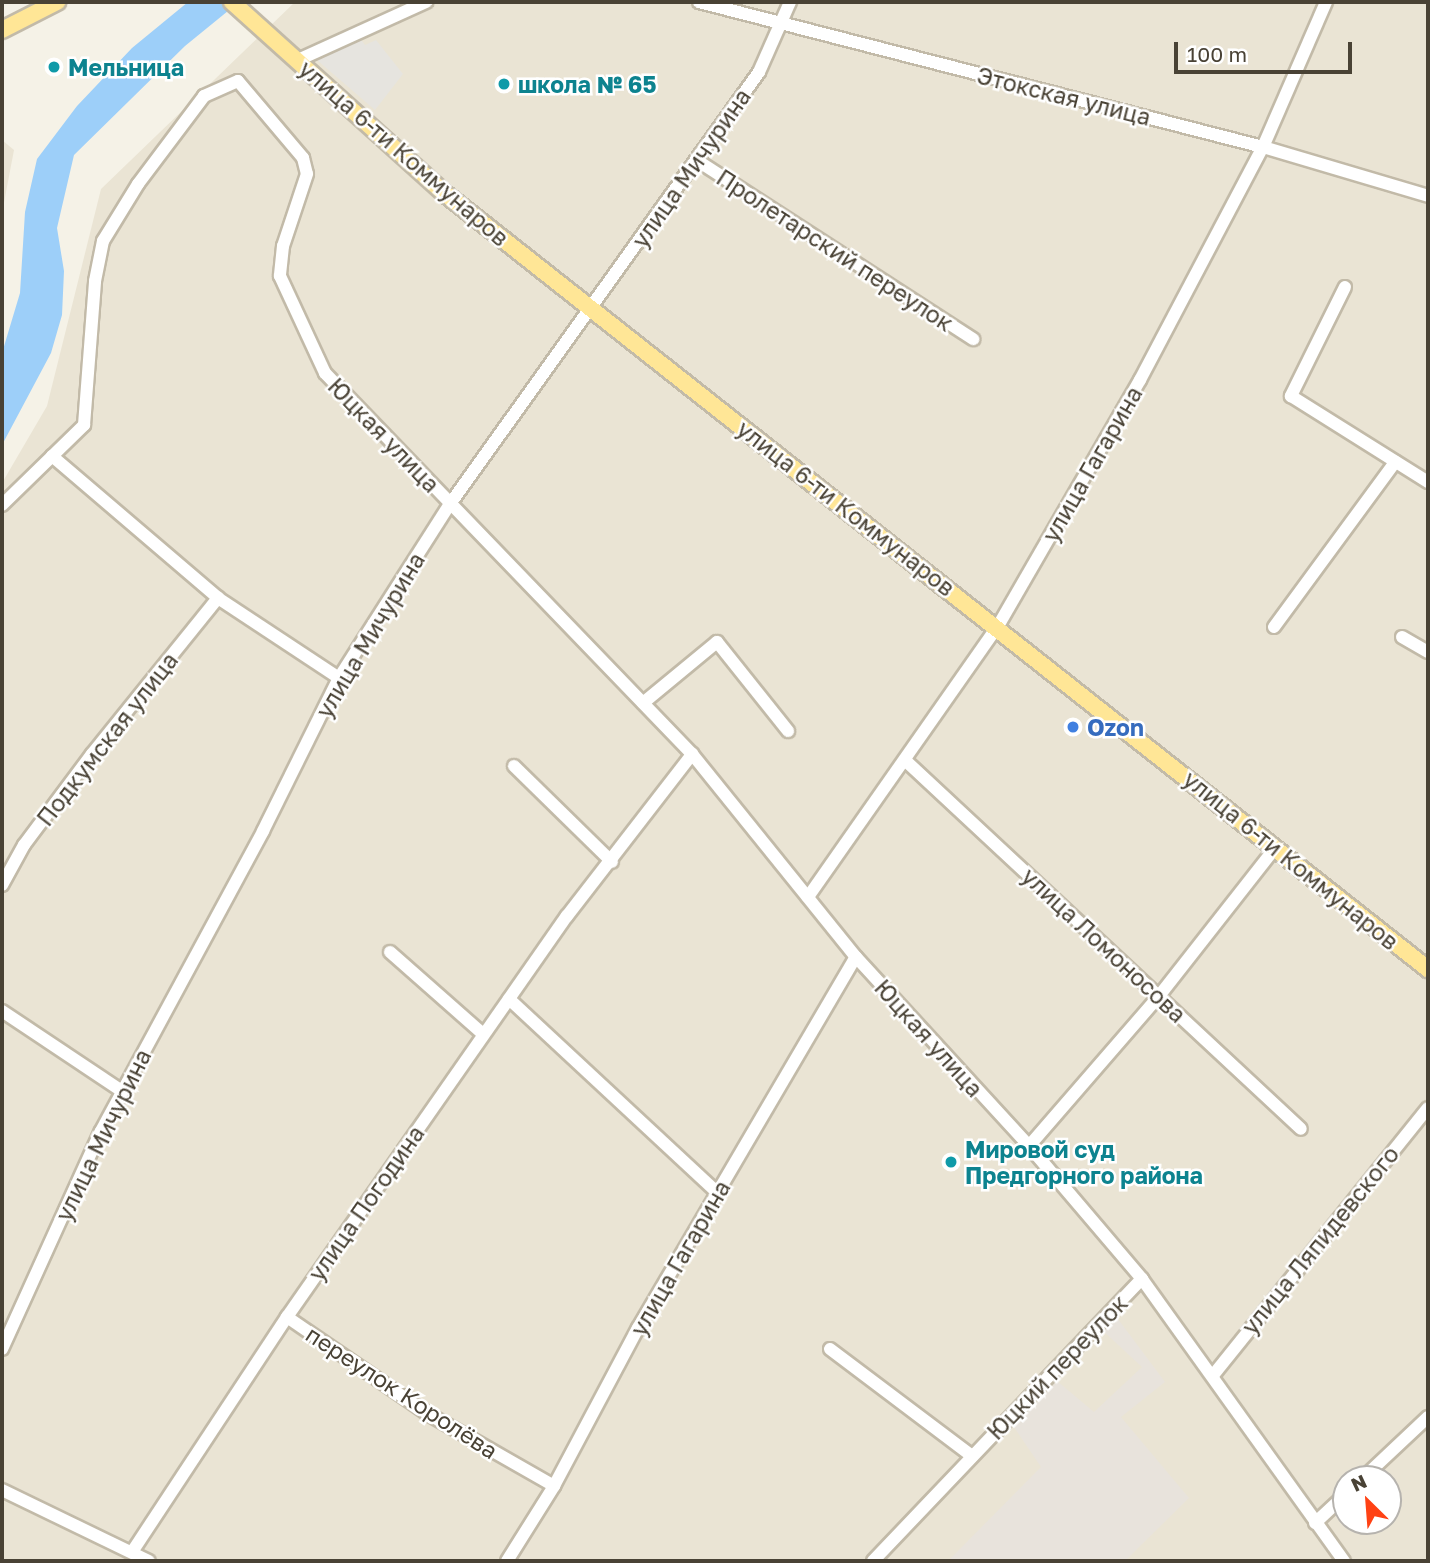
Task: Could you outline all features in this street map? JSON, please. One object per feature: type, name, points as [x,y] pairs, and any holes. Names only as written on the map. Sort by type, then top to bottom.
[{"type":"main road","points":[[2,30],[57,2]]},
{"type":"main road","name":"улица 6-ти Коммунаров","points":[[232,2],[443,192],[590,310],[998,625],[1428,969]]},
{"type":"street","points":[[298,60],[426,2]]},
{"type":"street","name":"Этокская улица","points":[[699,2],[1263,148],[1428,196]]},
{"type":"street","name":"улица Мичурина","points":[[2,1349],[122,1091],[257,843],[339,678],[450,504],[698,161],[759,72],[790,2]]},
{"type":"street","name":"улица Гагарина","points":[[808,897],[907,762],[998,625],[1140,380],[1263,148],[1326,2]]},
{"type":"street","name":"Юцкая улица","points":[[52,456],[84,425],[95,281],[103,241],[138,184],[204,96],[238,81],[303,158],[307,174],[283,246],[280,276],[325,373],[692,754],[856,957],[1029,1146],[1142,1279],[1214,1374],[1315,1523],[1344,1561]]},
{"type":"street","name":"Пролетарский переулок","points":[[698,161],[973,339]]},
{"type":"street","points":[[1345,287],[1291,396],[1428,482]]},
{"type":"street","points":[[2,505],[52,456],[218,598],[339,678]]},
{"type":"street","points":[[1274,627],[1395,462]]},
{"type":"street","name":"Подкумская улица","points":[[2,885],[24,845],[69,785],[218,598]]},
{"type":"street","points":[[1402,637],[1428,652]]},
{"type":"street","points":[[643,703],[718,642],[788,731]]},
{"type":"street","name":"улица Погодина","points":[[132,1552],[287,1317],[483,1034],[566,916],[612,862],[692,754]]},
{"type":"street","name":"улица Ломоносова","points":[[907,762],[1301,1129]]},
{"type":"street","points":[[514,766],[612,862]]},
{"type":"street","points":[[1029,1146],[1159,996],[1275,848]]},
{"type":"street","points":[[390,951],[483,1034]]},
{"type":"street","name":"улица Гагарина","points":[[507,1561],[554,1486],[638,1328],[856,957]]},
{"type":"street","points":[[509,999],[719,1193]]},
{"type":"street","points":[[2,1012],[122,1091]]},
{"type":"street","name":"улица Ляпидевского","points":[[1214,1374],[1428,1108]]},
{"type":"street","name":"Юцкий переулок","points":[[873,1561],[1142,1279]]},
{"type":"street","name":"переулок Королёва","points":[[287,1317],[428,1415],[554,1486]]},
{"type":"street","name":"Юцкий переулок","points":[[830,1349],[972,1456]]},
{"type":"street","points":[[1377,1465],[1428,1417]]},
{"type":"street","points":[[2,1490],[149,1561]]},
{"type":"street","points":[[1315,1523],[1332,1507]]},
{"type":"shaded area","points":[[295,2],[1428,2],[1428,1561],[2,1561],[2,483],[47,406],[101,189]]},
{"type":"shaded area","points":[[359,37],[365,45],[376,40],[403,74],[375,110],[317,60]]},
{"type":"shaded area","points":[[2,140],[14,150],[2,213]]},
{"type":"shaded area","points":[[1115,1315],[1165,1382],[1121,1417],[1189,1498],[1125,1561],[948,1561],[1041,1467],[1014,1427],[1057,1381],[1094,1412],[1142,1367],[1101,1329]]},
{"type":"water","points":[[188,2],[239,2],[185,46],[74,155],[57,228],[64,271],[62,315],[51,353],[2,445],[2,353],[20,293],[25,212],[37,159],[77,106],[132,48]]},
{"type":"place","name":"Мельница","points":[[54,67]]},
{"type":"place","name":"школа № 65","points":[[504,84]]},
{"type":"place","name":"Ozon","points":[[1073,727]]},
{"type":"place","name":"Мировой суд Предгорного района","points":[[951,1162]]}]
